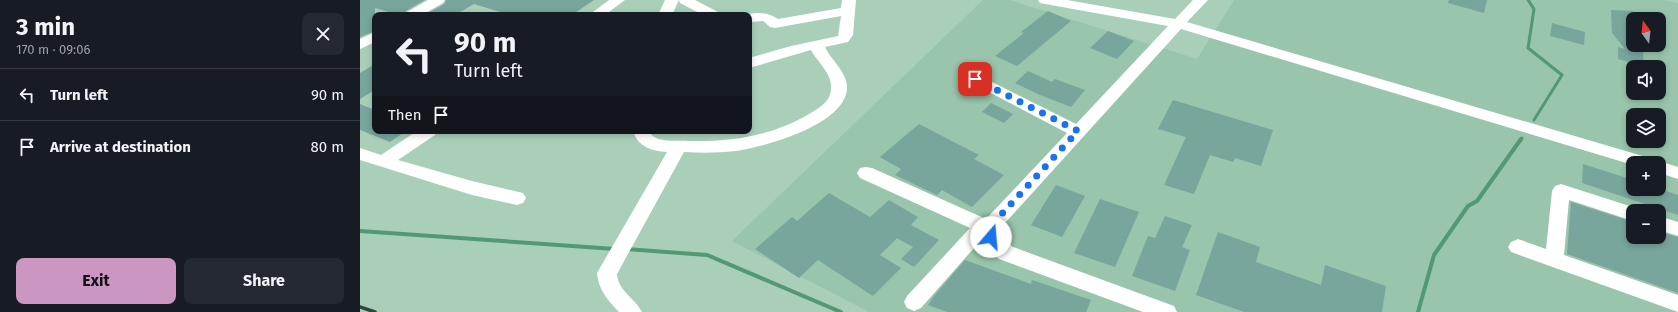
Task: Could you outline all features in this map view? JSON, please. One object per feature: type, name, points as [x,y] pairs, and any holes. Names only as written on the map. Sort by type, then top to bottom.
[{"type":"street","points":[[417,12],[438,0]]},
{"type":"street","points":[[600,12],[618,0]]},
{"type":"street","points":[[666,12],[672,0]]},
{"type":"street","points":[[685,0],[707,12]]},
{"type":"street","points":[[1045,0],[1178,24],[1626,157]]},
{"type":"street","points":[[914,302],[987,227],[998,218],[1201,0]]},
{"type":"street","points":[[752,18],[766,17],[775,24],[848,6],[846,37],[840,40],[790,50],[752,62]]},
{"type":"street","points":[[360,45],[372,38]]},
{"type":"street","points":[[642,134],[642,137],[647,142],[657,145],[721,148],[753,143],[798,127],[826,112],[835,102],[839,89],[838,77],[816,45]]},
{"type":"street","points":[[975,79],[1078,131]]},
{"type":"street","points":[[383,162],[425,134]]},
{"type":"street","points":[[632,312],[611,288],[607,280],[607,273],[612,261],[679,146]]},
{"type":"street","points":[[360,154],[472,188],[517,198]]},
{"type":"street","points":[[1666,169],[1678,173]]},
{"type":"street","points":[[866,172],[987,227],[997,247],[1006,253],[1167,312]]},
{"type":"street","points":[[1554,260],[1562,191],[1626,212]]},
{"type":"street","points":[[1666,225],[1678,229]]},
{"type":"street","points":[[1518,246],[1678,304]]},
{"type":"shaded area","points":[[983,0],[1010,0],[1197,59],[1234,0],[1664,0],[1678,3],[1678,312],[869,312],[732,241]]},
{"type":"building","points":[[360,0],[425,0],[406,12],[388,12],[375,8],[375,12],[372,12],[372,32],[360,37]]},
{"type":"building","points":[[446,0],[594,0],[576,12],[500,12],[474,4],[460,12],[430,12],[444,4]]},
{"type":"building","points":[[1449,0],[1487,0],[1484,13],[1448,3]]},
{"type":"building","points":[[1611,10],[1633,11],[1626,12],[1626,52],[1643,52],[1644,60],[1626,61],[1618,59],[1618,47],[1625,49],[1612,33]]},
{"type":"building","points":[[1048,11],[1071,21],[1017,66],[995,56],[1024,33],[1021,32]]},
{"type":"building","points":[[1552,23],[1585,32],[1584,45],[1550,36]]},
{"type":"building","points":[[1108,31],[1134,41],[1117,59],[1090,48]]},
{"type":"building","points":[[372,66],[372,92],[360,99],[360,73]]},
{"type":"building","points":[[1028,71],[1052,82],[1055,79],[1085,90],[1071,107],[1015,83]]},
{"type":"building","points":[[1173,100],[1273,130],[1261,166],[1235,158],[1233,162],[1210,155],[1194,194],[1164,185],[1186,137],[1158,129]]},
{"type":"building","points":[[991,103],[1013,114],[1004,123],[982,112]]},
{"type":"building","points":[[360,104],[372,109],[372,134],[402,134],[390,142],[360,130]]},
{"type":"building","points":[[919,124],[979,155],[974,159],[1004,175],[972,207],[942,190],[937,195],[895,175],[901,169],[880,157]]},
{"type":"building","points":[[1583,164],[1626,178],[1626,196],[1666,196],[1666,191],[1678,195],[1678,215],[1666,211],[1666,204],[1645,204],[1582,183]]},
{"type":"building","points":[[1056,185],[1085,196],[1062,237],[1031,225]]},
{"type":"building","points":[[829,193],[870,217],[889,200],[918,217],[911,225],[939,240],[914,267],[901,259],[913,247],[897,238],[880,255],[901,268],[873,296],[818,260],[799,278],[755,249],[792,217],[797,221]]},
{"type":"building","points":[[1100,199],[1139,212],[1115,267],[1074,253]]},
{"type":"building","points":[[1571,202],[1626,220],[1626,244],[1666,244],[1666,234],[1678,237],[1678,293],[1567,254]]},
{"type":"building","points":[[1165,216],[1192,225],[1182,247],[1190,250],[1175,291],[1132,276],[1148,236],[1155,238]]},
{"type":"building","points":[[1218,232],[1260,247],[1256,262],[1321,285],[1325,265],[1386,286],[1382,312],[1244,312],[1196,295]]},
{"type":"building","points":[[965,260],[1031,284],[1032,280],[1091,300],[1086,312],[947,312],[928,305]]},
{"type":"waterway","points":[[1528,0],[1534,9],[1528,48],[1562,75],[1534,120]]},
{"type":"waterway","points":[[1418,312],[1434,255],[1468,206],[1477,201],[1521,139]]},
{"type":"waterway","points":[[360,231],[615,249]]},
{"type":"waterway","points":[[626,249],[707,255],[841,312]]},
{"type":"railway","points":[[360,307],[375,312]]},
{"type":"route","points":[[975,79],[1078,131],[998,218],[990,229],[991,237]]}]
